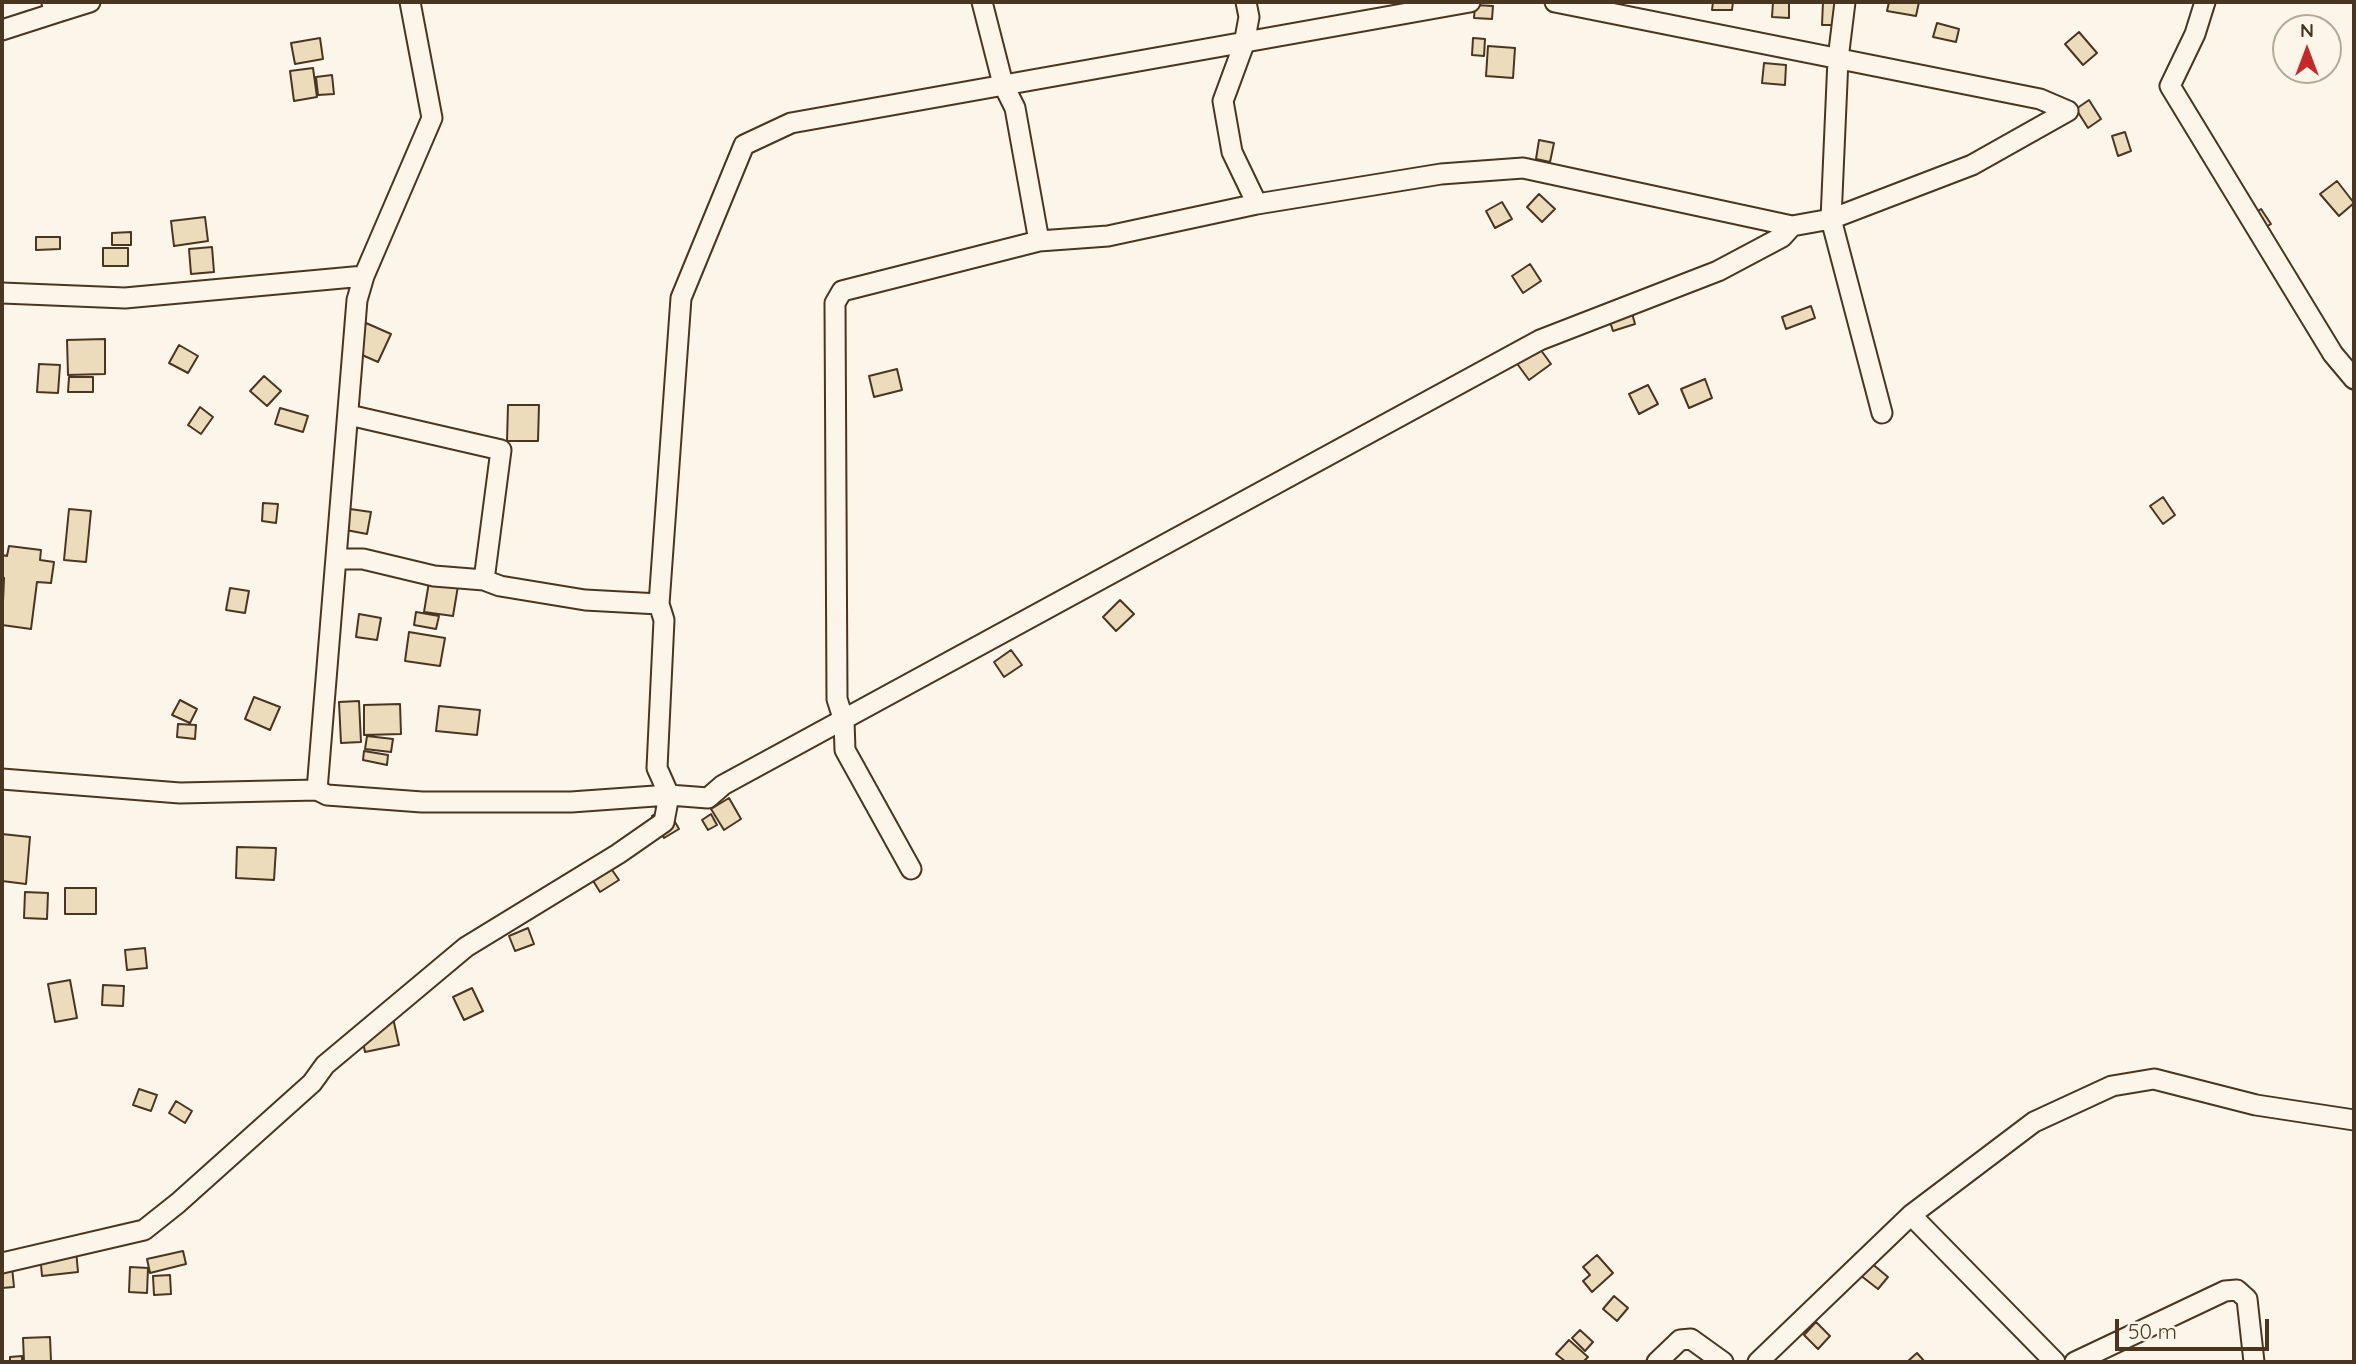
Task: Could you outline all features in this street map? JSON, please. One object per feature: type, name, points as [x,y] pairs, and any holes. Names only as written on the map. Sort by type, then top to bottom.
[{"type":"street","points":[[2,30],[54,7],[90,2]]},
{"type":"street","points":[[317,790],[358,300],[365,276],[432,118],[410,2]]},
{"type":"street","points":[[982,2],[1003,84],[1015,108],[1039,241]]},
{"type":"street","points":[[1246,2],[1249,17],[1244,44],[1223,101],[1231,152],[1257,204]]},
{"type":"street","points":[[2,1263],[144,1230],[312,1083],[325,1065],[466,947],[618,854],[664,822],[669,795],[657,768],[664,620],[659,604],[681,298],[744,145],[791,123],[1470,2]]},
{"type":"street","points":[[911,869],[845,750],[844,721],[837,699],[835,303],[842,292],[1039,241],[1108,236],[1257,204],[1441,174],[1523,169],[1792,226],[1831,219],[1972,165],[2068,111],[2039,99],[1555,2]]},
{"type":"street","points":[[1845,2],[1838,59],[1831,219],[1882,413]]},
{"type":"street","points":[[2205,2],[2195,34],[2170,86],[2333,354],[2354,379]]},
{"type":"street","points":[[2,779],[180,793],[317,790],[327,795],[422,802],[571,802],[669,795],[708,799],[723,785],[1540,340],[1718,271],[1782,237],[1792,226]]},
{"type":"street","points":[[2,293],[125,298],[365,276]]},
{"type":"street","points":[[349,415],[502,450],[484,580]]},
{"type":"street","points":[[337,559],[363,559],[434,576],[484,580],[500,586],[584,600],[659,604]]},
{"type":"street","points":[[1758,1362],[1911,1215],[2035,1122],[2112,1086],[2154,1079],[2256,1105],[2354,1120]]},
{"type":"street","points":[[1911,1215],[2055,1362]]},
{"type":"street","points":[[2076,1362],[2225,1291],[2237,1290],[2247,1299],[2253,1362]]},
{"type":"street","points":[[1657,1362],[1680,1340],[1691,1339],[1723,1362]]},
{"type":"building","points":[[1713,2],[1733,2],[1732,10],[1712,10]]},
{"type":"building","points":[[1773,2],[1789,2],[1789,18],[1772,17]]},
{"type":"building","points":[[1823,2],[1839,2],[1839,25],[1822,25]]},
{"type":"building","points":[[1889,2],[1919,2],[1916,16],[1887,11]]},
{"type":"building","points":[[1475,5],[1493,6],[1492,19],[1474,18]]},
{"type":"building","points":[[1937,23],[1959,29],[1956,42],[1933,37]]},
{"type":"building","points":[[2079,32],[2097,53],[2083,65],[2065,44]]},
{"type":"building","points":[[320,38],[323,59],[295,64],[291,43]]},
{"type":"building","points":[[1473,38],[1485,39],[1484,56],[1472,55]]},
{"type":"building","points":[[1488,46],[1515,48],[1513,78],[1486,76]]},
{"type":"building","points":[[1764,63],[1786,65],[1785,85],[1762,83]]},
{"type":"building","points":[[313,68],[317,97],[294,101],[290,71]]},
{"type":"building","points":[[332,75],[334,94],[318,95],[316,77]]},
{"type":"building","points":[[2089,100],[2101,119],[2088,128],[2076,109]]},
{"type":"building","points":[[2125,132],[2131,151],[2118,156],[2112,136]]},
{"type":"building","points":[[1539,140],[1554,143],[1550,162],[1536,159]]},
{"type":"building","points":[[2337,181],[2354,203],[2339,216],[2320,194]]},
{"type":"building","points":[[1539,194],[1555,209],[1542,222],[1527,207]]},
{"type":"building","points":[[1502,202],[1512,219],[1495,228],[1486,211]]},
{"type":"building","points":[[2261,209],[2271,224],[2251,236],[2242,221]]},
{"type":"building","points":[[205,217],[208,241],[174,246],[171,221]]},
{"type":"building","points":[[131,232],[131,245],[112,245],[112,233]]},
{"type":"building","points":[[36,237],[60,237],[60,249],[36,250]]},
{"type":"building","points":[[212,247],[214,272],[191,274],[189,249]]},
{"type":"building","points":[[103,248],[128,248],[128,266],[103,266]]},
{"type":"building","points":[[1530,264],[1541,281],[1523,293],[1512,276]]},
{"type":"building","points":[[1630,306],[1635,324],[1613,331],[1607,313]]},
{"type":"building","points":[[1811,306],[1815,318],[1786,329],[1782,317]]},
{"type":"building","points":[[366,323],[391,334],[378,362],[353,351]]},
{"type":"building","points":[[105,339],[105,374],[68,375],[67,340]]},
{"type":"building","points":[[1535,342],[1551,364],[1529,380],[1513,358]]},
{"type":"building","points":[[179,345],[198,356],[188,373],[169,363]]},
{"type":"building","points":[[39,364],[60,365],[58,393],[37,392]]},
{"type":"building","points":[[897,369],[902,390],[874,397],[869,376]]},
{"type":"building","points":[[264,376],[281,391],[267,406],[250,391]]},
{"type":"building","points":[[69,377],[93,377],[93,392],[68,392]]},
{"type":"building","points":[[1705,379],[1712,398],[1689,408],[1681,389]]},
{"type":"building","points":[[1648,385],[1658,404],[1639,414],[1629,394]]},
{"type":"building","points":[[508,405],[539,405],[538,441],[507,441]]},
{"type":"building","points":[[200,407],[213,417],[201,434],[188,425]]},
{"type":"building","points":[[280,408],[308,416],[303,432],[275,424]]},
{"type":"building","points":[[2163,497],[2175,515],[2163,524],[2150,506]]},
{"type":"building","points":[[263,503],[278,504],[276,523],[262,521]]},
{"type":"building","points":[[69,509],[91,511],[86,562],[64,560]]},
{"type":"building","points":[[350,509],[371,512],[367,534],[346,530]]},
{"type":"building","points":[[9,546],[41,550],[40,560],[54,562],[51,583],[37,582],[31,629],[2,625],[2,555],[7,556]]},
{"type":"building","points":[[429,582],[458,586],[453,616],[424,612]]},
{"type":"building","points":[[230,588],[249,591],[245,613],[226,610]]},
{"type":"building","points":[[1120,600],[1134,614],[1116,631],[1103,617]]},
{"type":"building","points":[[416,612],[439,616],[436,629],[414,625]]},
{"type":"building","points":[[359,614],[381,618],[377,640],[356,637]]},
{"type":"building","points":[[409,632],[445,638],[440,666],[405,661]]},
{"type":"building","points":[[1011,650],[1022,665],[1004,677],[994,662]]},
{"type":"building","points":[[254,697],[280,707],[270,730],[245,719]]},
{"type":"building","points":[[180,700],[197,709],[190,723],[172,715]]},
{"type":"building","points":[[359,701],[361,742],[341,743],[339,702]]},
{"type":"building","points":[[400,704],[401,734],[364,735],[364,705]]},
{"type":"building","points":[[439,706],[480,710],[477,735],[436,731]]},
{"type":"building","points":[[178,724],[196,725],[195,739],[177,737]]},
{"type":"building","points":[[367,736],[393,739],[391,752],[365,749]]},
{"type":"building","points":[[364,751],[388,755],[387,765],[363,760]]},
{"type":"building","points":[[729,798],[741,819],[724,830],[711,809]]},
{"type":"building","points":[[667,808],[679,829],[664,838],[652,816]]},
{"type":"building","points":[[711,814],[717,825],[708,830],[702,820]]},
{"type":"building","points":[[2,834],[30,837],[26,884],[2,881]]},
{"type":"building","points":[[237,847],[276,848],[274,880],[236,878]]},
{"type":"building","points":[[610,867],[619,880],[600,892],[592,879]]},
{"type":"building","points":[[65,888],[96,888],[96,914],[65,914]]},
{"type":"building","points":[[25,892],[48,893],[47,919],[24,918]]},
{"type":"building","points":[[528,928],[534,944],[515,951],[509,936]]},
{"type":"building","points":[[145,948],[147,968],[127,970],[125,950]]},
{"type":"building","points":[[70,980],[77,1018],[55,1022],[48,984]]},
{"type":"building","points":[[103,985],[124,986],[123,1006],[102,1005]]},
{"type":"building","points":[[472,988],[483,1011],[464,1020],[453,997]]},
{"type":"building","points":[[393,1018],[399,1045],[365,1052],[360,1026]]},
{"type":"building","points":[[139,1089],[157,1095],[151,1111],[133,1105]]},
{"type":"building","points":[[176,1101],[192,1111],[185,1123],[169,1113]]},
{"type":"building","points":[[76,1250],[78,1272],[42,1276],[40,1253]]},
{"type":"building","points":[[183,1251],[186,1264],[150,1273],[147,1259]]},
{"type":"building","points":[[1597,1255],[1613,1273],[1592,1292],[1583,1281],[1590,1275],[1583,1267]]},
{"type":"building","points":[[1870,1262],[1888,1277],[1878,1289],[1860,1275]]},
{"type":"building","points":[[12,1267],[14,1287],[2,1288],[2,1268]]},
{"type":"building","points":[[130,1267],[148,1268],[147,1293],[129,1292]]},
{"type":"building","points":[[170,1275],[171,1294],[154,1295],[153,1276]]},
{"type":"building","points":[[1614,1296],[1628,1308],[1617,1321],[1603,1309]]},
{"type":"building","points":[[1816,1322],[1830,1336],[1818,1349],[1804,1335]]},
{"type":"building","points":[[1580,1330],[1593,1342],[1585,1351],[1572,1338]]},
{"type":"building","points":[[50,1337],[51,1361],[24,1362],[23,1338]]},
{"type":"building","points":[[1569,1340],[1588,1357],[1583,1362],[1566,1362],[1556,1354]]},
{"type":"building","points":[[1917,1353],[1925,1362],[1907,1362]]},
{"type":"building","points":[[22,1356],[22,1362],[10,1362],[10,1357]]}]
